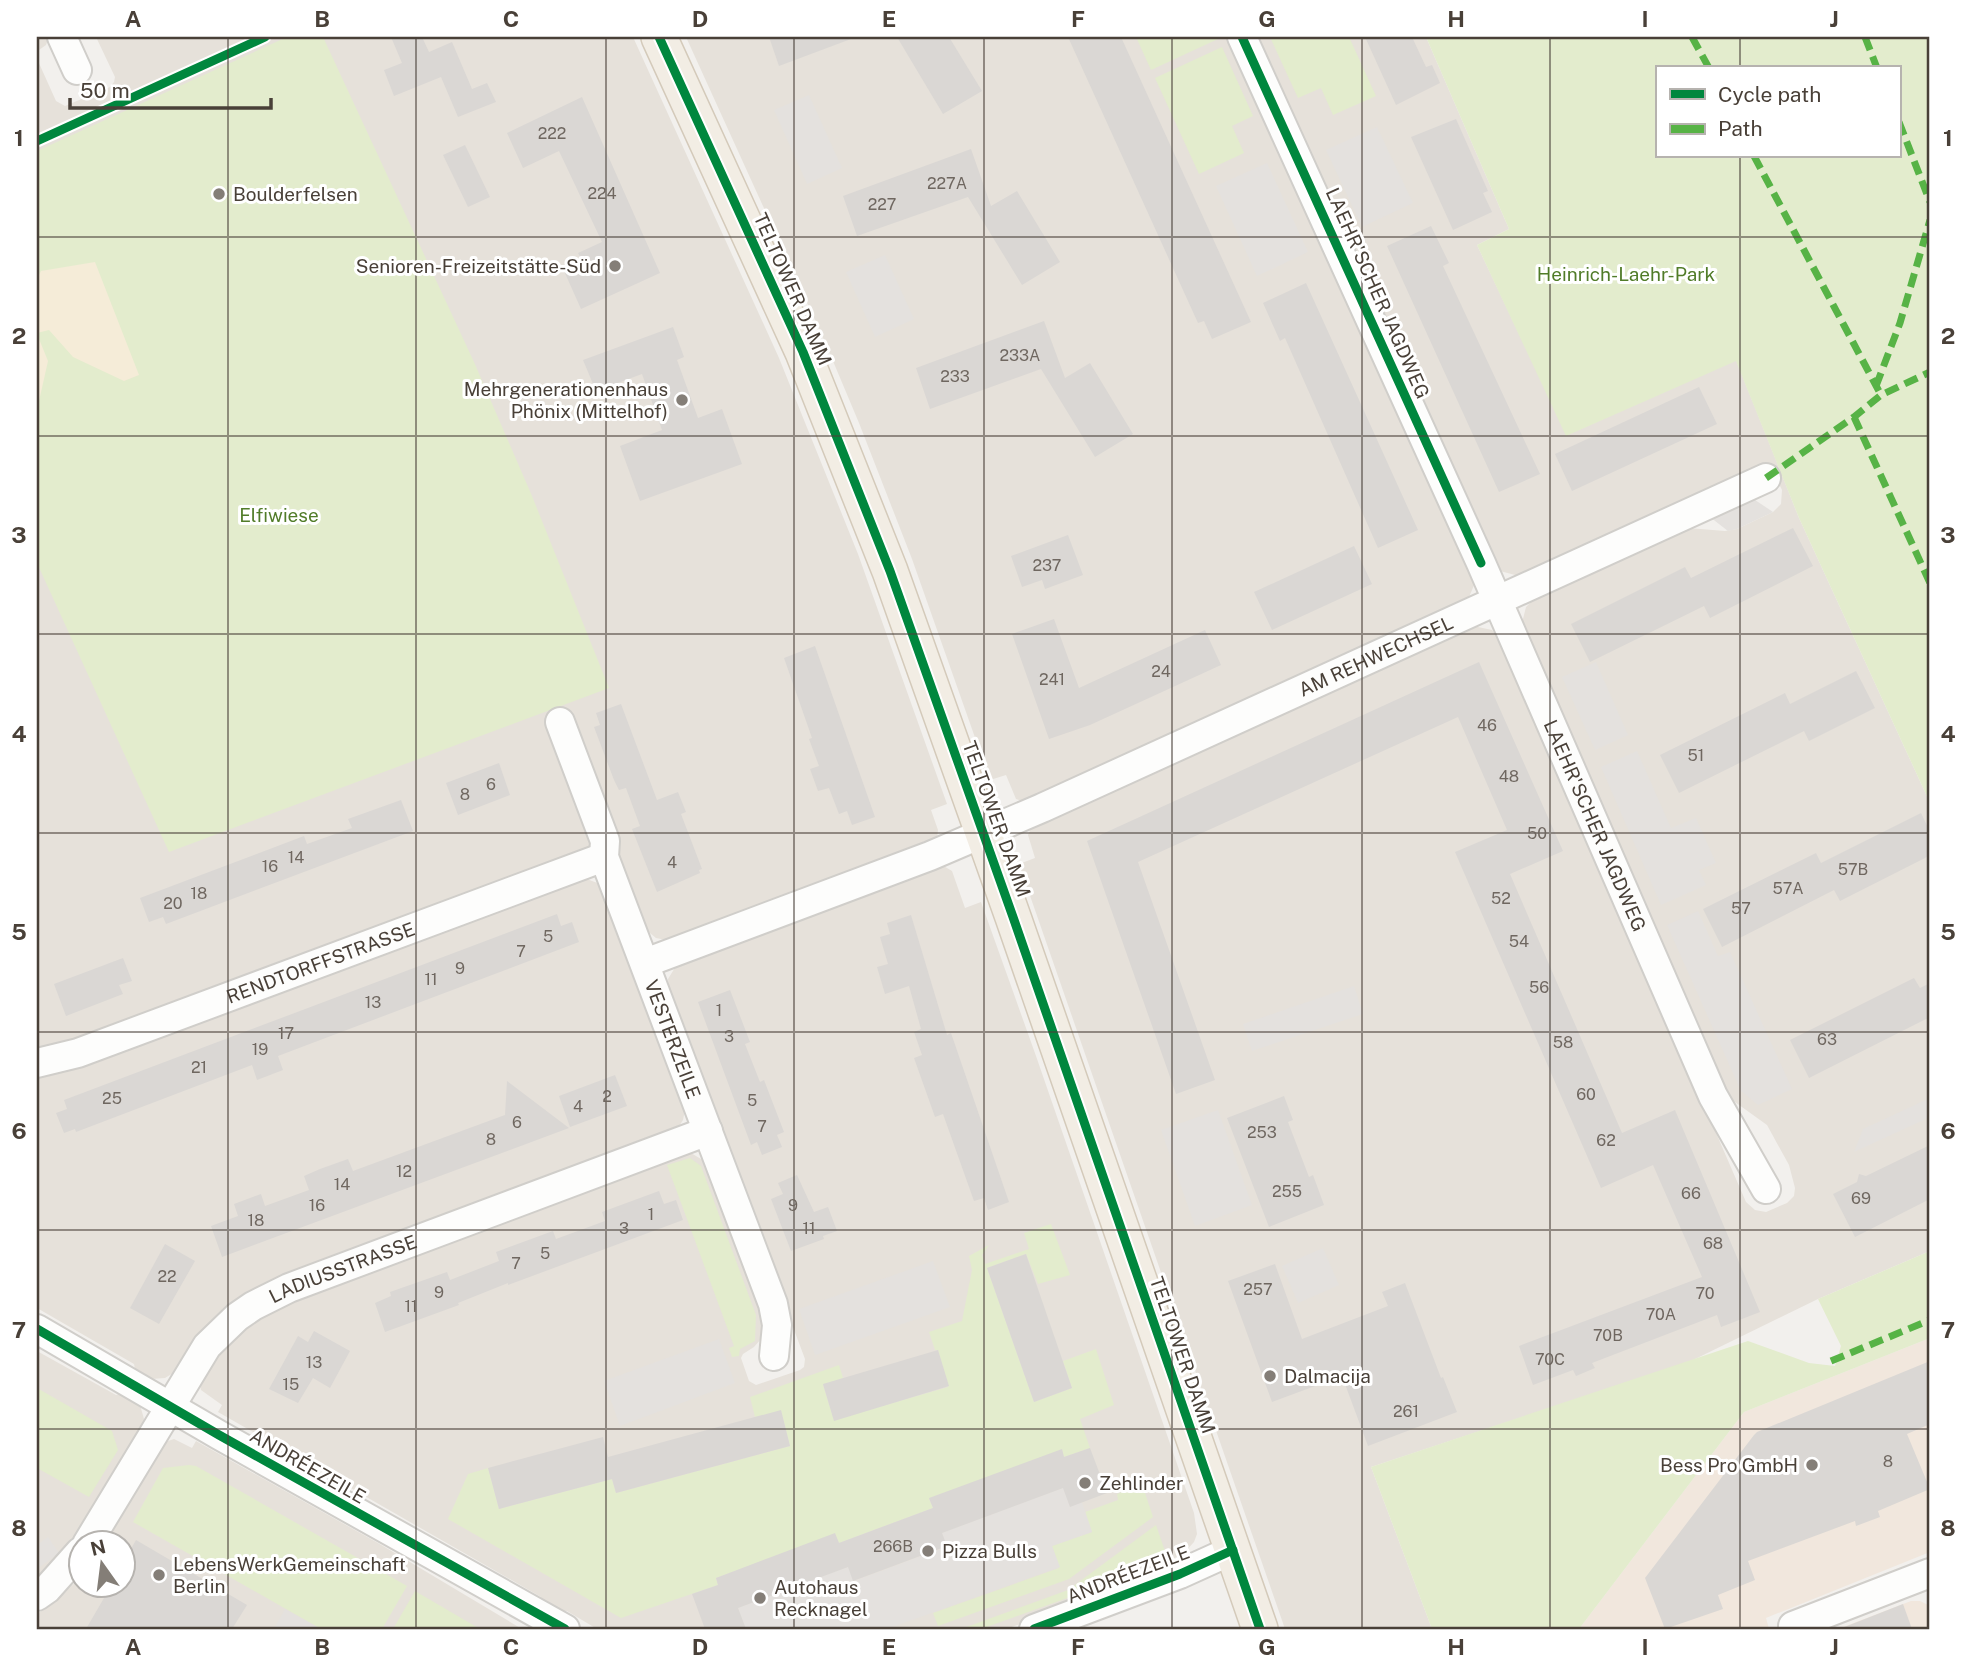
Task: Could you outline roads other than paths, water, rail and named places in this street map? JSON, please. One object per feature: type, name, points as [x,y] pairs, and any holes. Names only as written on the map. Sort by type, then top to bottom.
[{"type":"main road","name":"TELTOWER DAMM","points":[[659,37],[791,327],[840,442],[905,610],[1260,1629]]},
{"type":"street","points":[[62,37],[77,70]]},
{"type":"street","name":"LAEHR'SCHER JAGDWEG","points":[[1242,37],[1498,601],[1713,1096],[1766,1189]]},
{"type":"street","name":"AM REHWECHSEL","points":[[983,833],[1766,478]]},
{"type":"street","name":"VESTERZEILE","points":[[560,722],[604,841],[604,857],[773,1304],[777,1325],[774,1356]]},
{"type":"street","points":[[645,963],[930,856],[983,833]]},
{"type":"street","name":"RENDTORFFSTRASSE","points":[[37,1063],[78,1053],[604,857]]},
{"type":"street","name":"LADIUSSTRASSE","points":[[96,1530],[195,1364],[207,1346],[237,1317],[272,1296],[708,1131]]},
{"type":"street","name":"ANDRÉEZEILE","points":[[37,1329],[171,1408],[565,1629]]},
{"type":"street","name":"ANDRÉEZEILE","points":[[1034,1629],[1180,1574],[1233,1549]]},
{"type":"street","points":[[37,1596],[66,1568]]},
{"type":"street","points":[[1793,1626],[1930,1573]]},
{"type":"place","name":"Boulderfelsen","points":[[219,194]]},
{"type":"place","name":"Senioren-Freizeitstätte-Süd","points":[[615,266]]},
{"type":"place","name":"Mehrgenerationenhaus Phönix (Mittelhof)","points":[[682,400]]},
{"type":"place","name":"Dalmacija","points":[[1270,1376]]},
{"type":"place","name":"Bess Pro GmbH","points":[[1812,1465]]},
{"type":"place","name":"Zehlinder","points":[[1085,1483]]},
{"type":"place","name":"Pizza Bulls","points":[[928,1551]]},
{"type":"place","name":"LebensWerkGemeinschaft Berlin","points":[[159,1575]]},
{"type":"place","name":"Autohaus Recknagel","points":[[760,1598]]},
{"type":"park label","name":"Heinrich-Laehr-Park","points":[[1626,274]]},
{"type":"park label","name":"Elfiwiese","points":[[279,515]]}]
